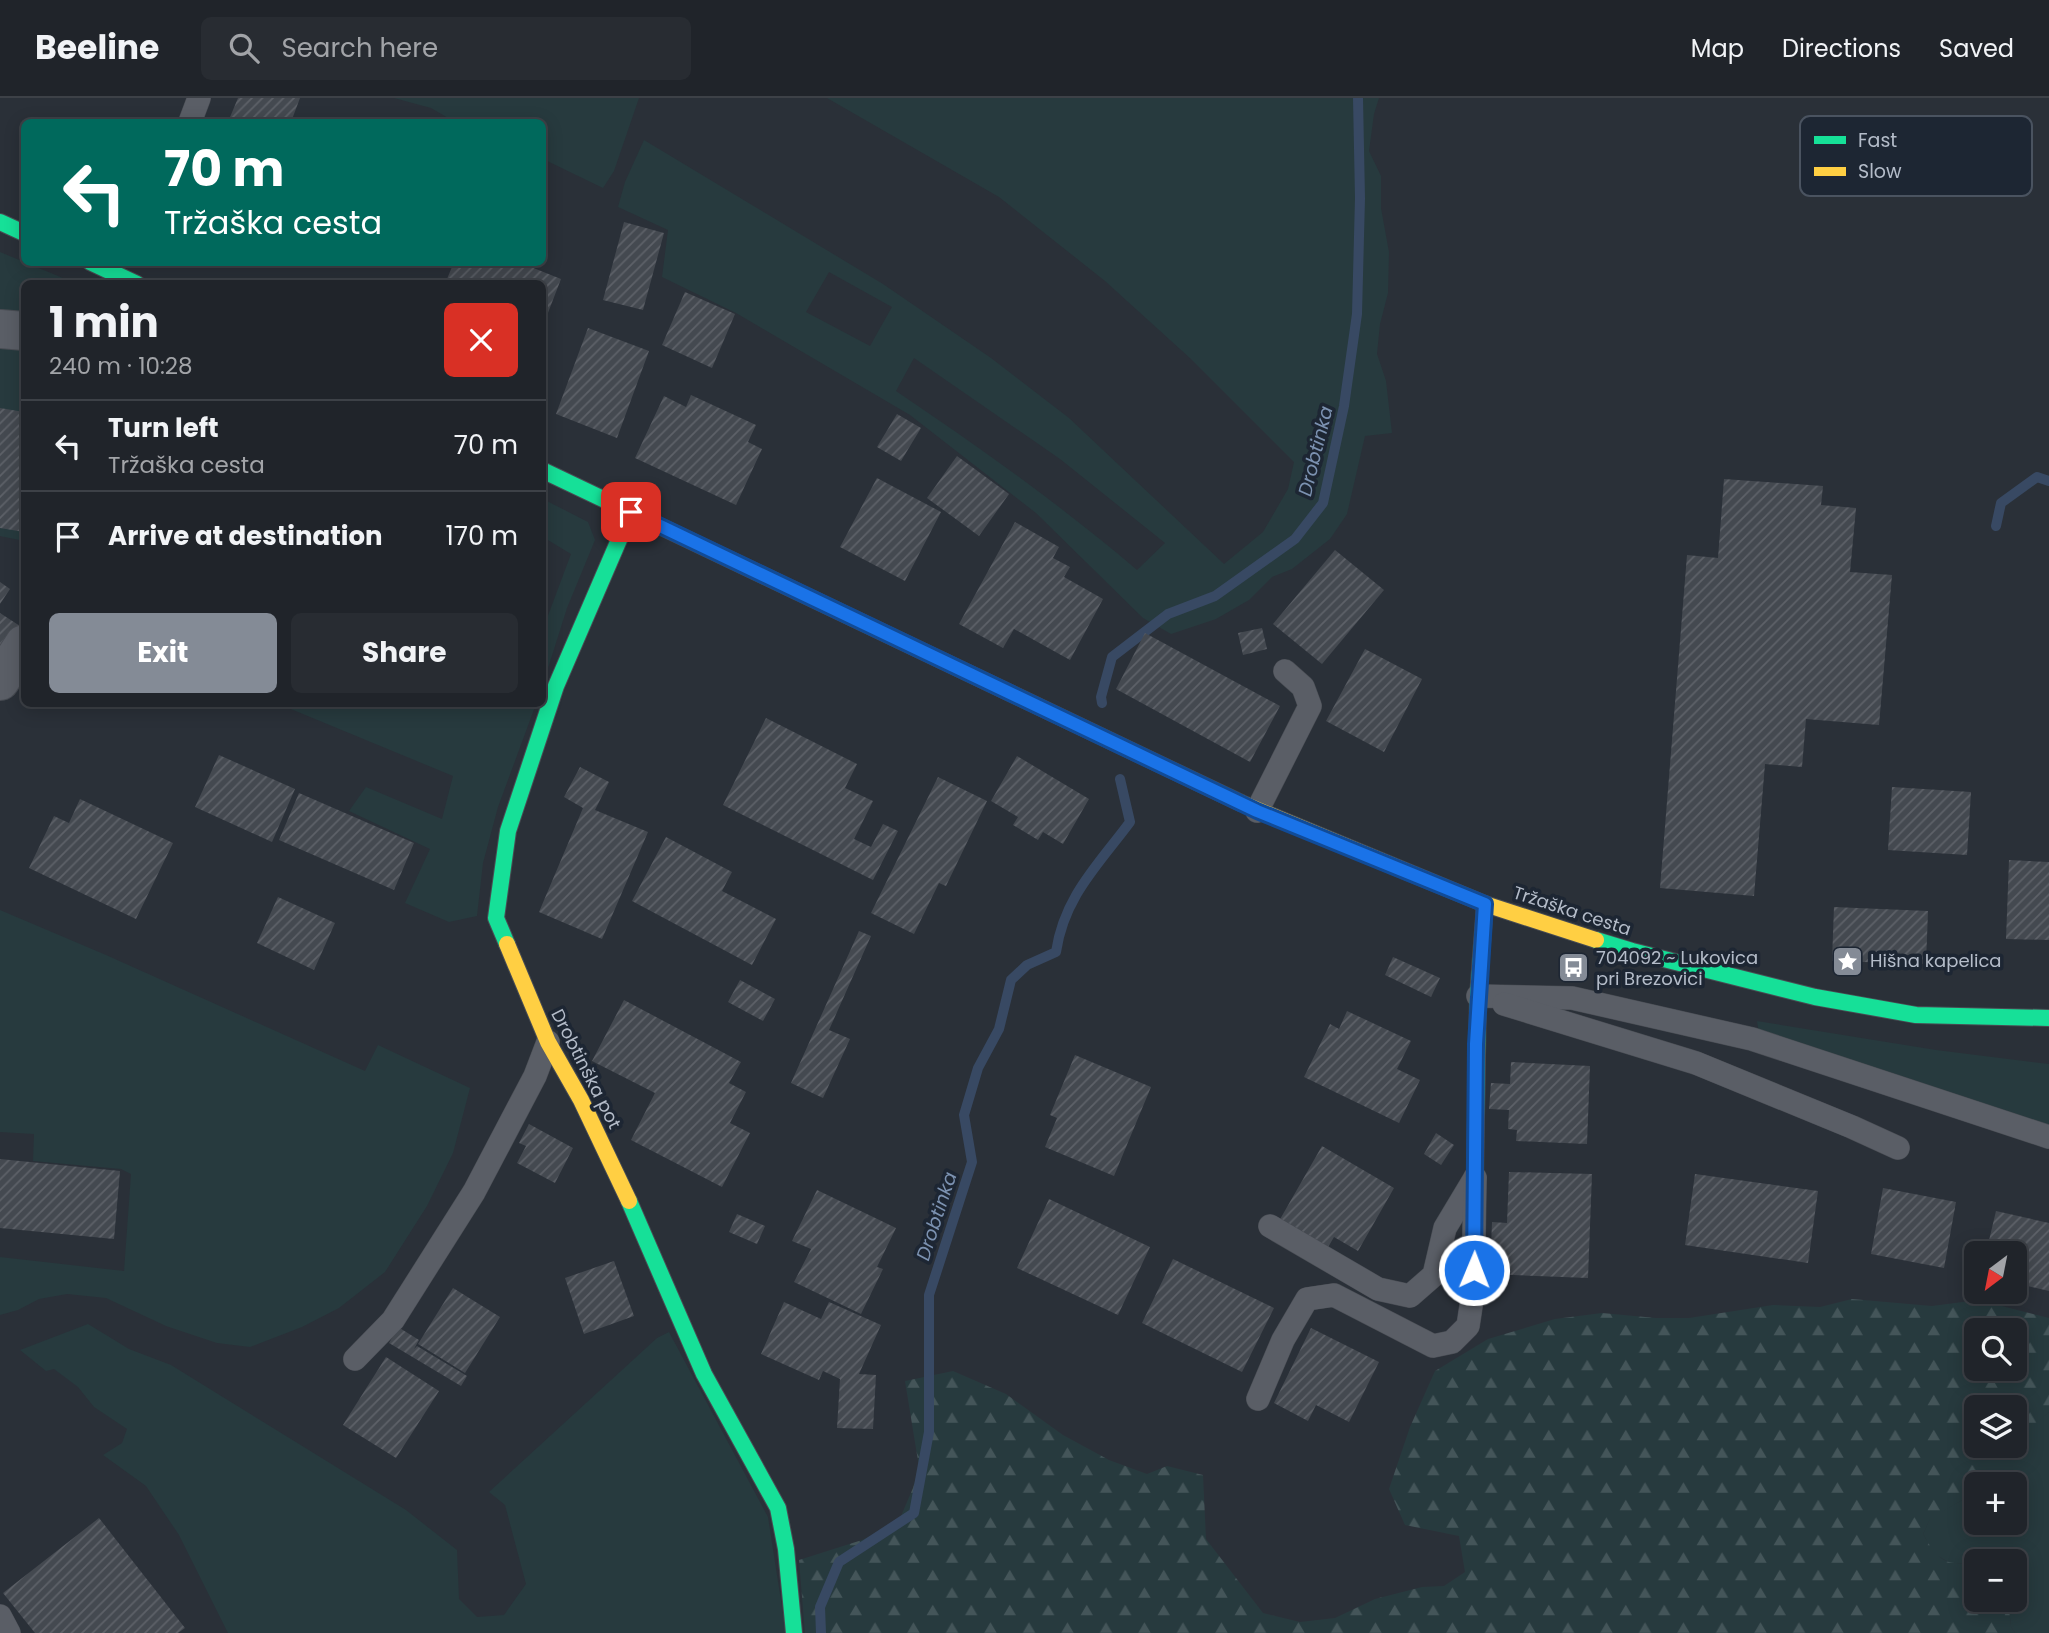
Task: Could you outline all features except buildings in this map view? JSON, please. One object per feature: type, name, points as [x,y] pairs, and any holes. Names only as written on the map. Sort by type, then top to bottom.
[{"type":"main road","points":[[0,222],[21,232]]},
{"type":"main road","points":[[102,266],[137,278]]},
{"type":"main road","name":"Tržaška cesta","points":[[546,472],[1257,811],[1485,904],[1632,951],[1815,997],[1916,1015],[2049,1018]]},
{"type":"main road","name":"Drobtinška pot","points":[[631,512],[556,686],[508,831],[496,918],[548,1042],[581,1100],[650,1246],[704,1374],[778,1508],[786,1549],[794,1633]]},
{"type":"main road","points":[[1475,1178],[1478,996],[1485,904]]},
{"type":"street","points":[[0,329],[21,331]]},
{"type":"street","points":[[0,681],[21,649]]},
{"type":"lane","points":[[191,119],[199,98]]},
{"type":"lane","points":[[1257,811],[1310,706],[1303,687],[1285,671]]},
{"type":"lane","points":[[1478,996],[1572,998],[1752,1039],[2049,1137]]},
{"type":"lane","points":[[1478,996],[1696,1063],[1852,1126],[1898,1148]]},
{"type":"lane","points":[[355,1359],[393,1320],[474,1192],[535,1076],[548,1042]]},
{"type":"lane","points":[[1270,1226],[1378,1289],[1410,1296],[1434,1275],[1445,1227],[1475,1178]]},
{"type":"lane","points":[[1258,1399],[1283,1340],[1307,1299],[1334,1295],[1433,1346],[1452,1342],[1468,1326],[1473,1293],[1475,1178]]},
{"type":"lane","points":[[0,1616],[9,1633]]},
{"type":"green space","points":[[394,98],[639,98],[614,171],[603,188],[546,160],[546,119],[450,119],[431,108]]},
{"type":"green space","points":[[827,98],[1379,98],[1369,151],[1381,176],[1381,208],[1389,252],[1388,293],[1380,324],[1377,354],[1386,381],[1392,433],[1365,436],[1347,514],[1330,539],[1292,569],[1272,577],[1249,600],[1216,619],[1171,634],[1143,618],[1036,513],[910,415],[736,313],[662,277],[668,230],[618,207],[625,182],[644,140],[883,284],[991,358],[1069,418],[1224,564],[1263,532],[1288,489],[1294,462],[1191,359],[1105,281],[999,197]],"holes":[[[829,272],[892,307],[870,346],[806,312]],[[914,358],[1060,459],[1165,543],[1137,570],[1019,477],[896,391]]]},
{"type":"green space","points":[[0,252],[21,261],[21,266],[34,266],[68,280],[21,280],[21,314],[0,314]]},
{"type":"green space","points":[[0,344],[21,347],[21,540],[0,536]]},
{"type":"green space","points":[[546,501],[588,522],[595,540],[567,608],[546,674],[546,621],[571,554],[546,539]]},
{"type":"green space","points":[[286,707],[535,707],[498,807],[483,863],[477,916],[449,922],[405,903],[430,849],[349,811],[366,787],[442,819],[453,776]]},
{"type":"green space","points":[[0,910],[365,1071],[378,1045],[470,1088],[453,1153],[427,1206],[385,1272],[339,1308],[302,1327],[250,1347],[217,1343],[166,1326],[106,1298],[67,1294],[39,1299],[18,1310],[0,1315],[0,1257],[124,1271],[131,1174],[121,1169],[33,1161],[34,1134],[0,1132]]},
{"type":"green space","points":[[1757,1021],[1936,1050],[2049,1064],[2049,1126],[1759,1033]]},
{"type":"green space","points":[[1852,1299],[1932,1306],[1964,1302],[1964,1304],[1994,1304],[2049,1318],[2049,1412],[2027,1431],[2027,1395],[1964,1395],[1964,1458],[2001,1458],[1990,1472],[1964,1472],[1964,1498],[1930,1519],[1923,1534],[1938,1556],[1949,1562],[1964,1563],[1964,1612],[2009,1612],[2011,1627],[2015,1633],[805,1633],[799,1560],[862,1540],[898,1523],[913,1488],[919,1467],[905,1381],[953,1371],[1006,1394],[1063,1435],[1109,1460],[1147,1474],[1167,1466],[1203,1475],[1206,1539],[1263,1613],[1300,1622],[1335,1618],[1375,1599],[1422,1587],[1444,1586],[1465,1572],[1459,1536],[1405,1525],[1389,1489],[1410,1427],[1435,1371],[1488,1339],[1555,1319],[1602,1313],[1689,1318],[1773,1305],[1820,1307]]},
{"type":"green space","points":[[88,1324],[129,1349],[171,1365],[406,1510],[457,1550],[459,1599],[477,1617],[504,1615],[526,1584],[505,1505],[489,1492],[657,1338],[669,1332],[768,1517],[786,1633],[228,1633],[179,1535],[146,1486],[103,1455],[122,1443],[127,1429],[94,1407],[78,1387],[54,1369],[46,1371],[20,1350]]},
{"type":"green space","points":[[2049,1412],[2049,1633],[2015,1633],[2011,1627],[2009,1612],[2027,1612],[2027,1549],[1964,1549],[1964,1563],[1952,1564],[1934,1554],[1923,1534],[1930,1518],[1964,1498],[1964,1535],[2027,1535],[2027,1472],[1989,1472],[2001,1458],[2027,1458],[2027,1430]]},
{"type":"waterway","name":"Drobtinka","points":[[1102,703],[1101,697],[1112,657],[1168,614],[1215,596],[1295,539],[1323,503],[1344,406],[1357,314],[1360,198],[1358,98]]},
{"type":"waterway","points":[[1996,526],[2001,503],[2037,477],[2049,481]]},
{"type":"waterway","name":"Drobtinka","points":[[821,1633],[820,1607],[839,1562],[914,1513],[929,1432],[929,1295],[972,1162],[964,1115],[978,1068],[999,1029],[1011,980],[1027,965],[1056,952],[1060,932],[1074,898],[1130,822],[1120,779]]},
{"type":"traffic: fast","points":[[0,222],[21,232]]},
{"type":"traffic: fast","points":[[99,266],[128,280]]},
{"type":"traffic: fast","points":[[546,472],[1241,803]]},
{"type":"traffic: fast","points":[[507,944],[496,918],[508,831],[556,686],[631,512]]},
{"type":"traffic: fast","points":[[1475,1178],[1478,996],[1485,904]]},
{"type":"traffic: fast","points":[[1596,940],[1815,997],[1916,1015],[2049,1018]]},
{"type":"traffic: fast","points":[[629,1201],[704,1374],[778,1508],[786,1549],[794,1633]]},
{"type":"traffic: slow","points":[[1241,803],[1485,904],[1596,940]]},
{"type":"traffic: slow","points":[[507,944],[548,1042],[581,1100],[629,1201]]},
{"type":"place","name":"Hišna kapelica","points":[[1847,961]]},
{"type":"place","name":"704092 ~ Lukovica pri Brezovici","points":[[1573,968]]},
{"type":"route","points":[[631,512],[1257,811],[1485,904],[1476,1044],[1474,1270]]}]
